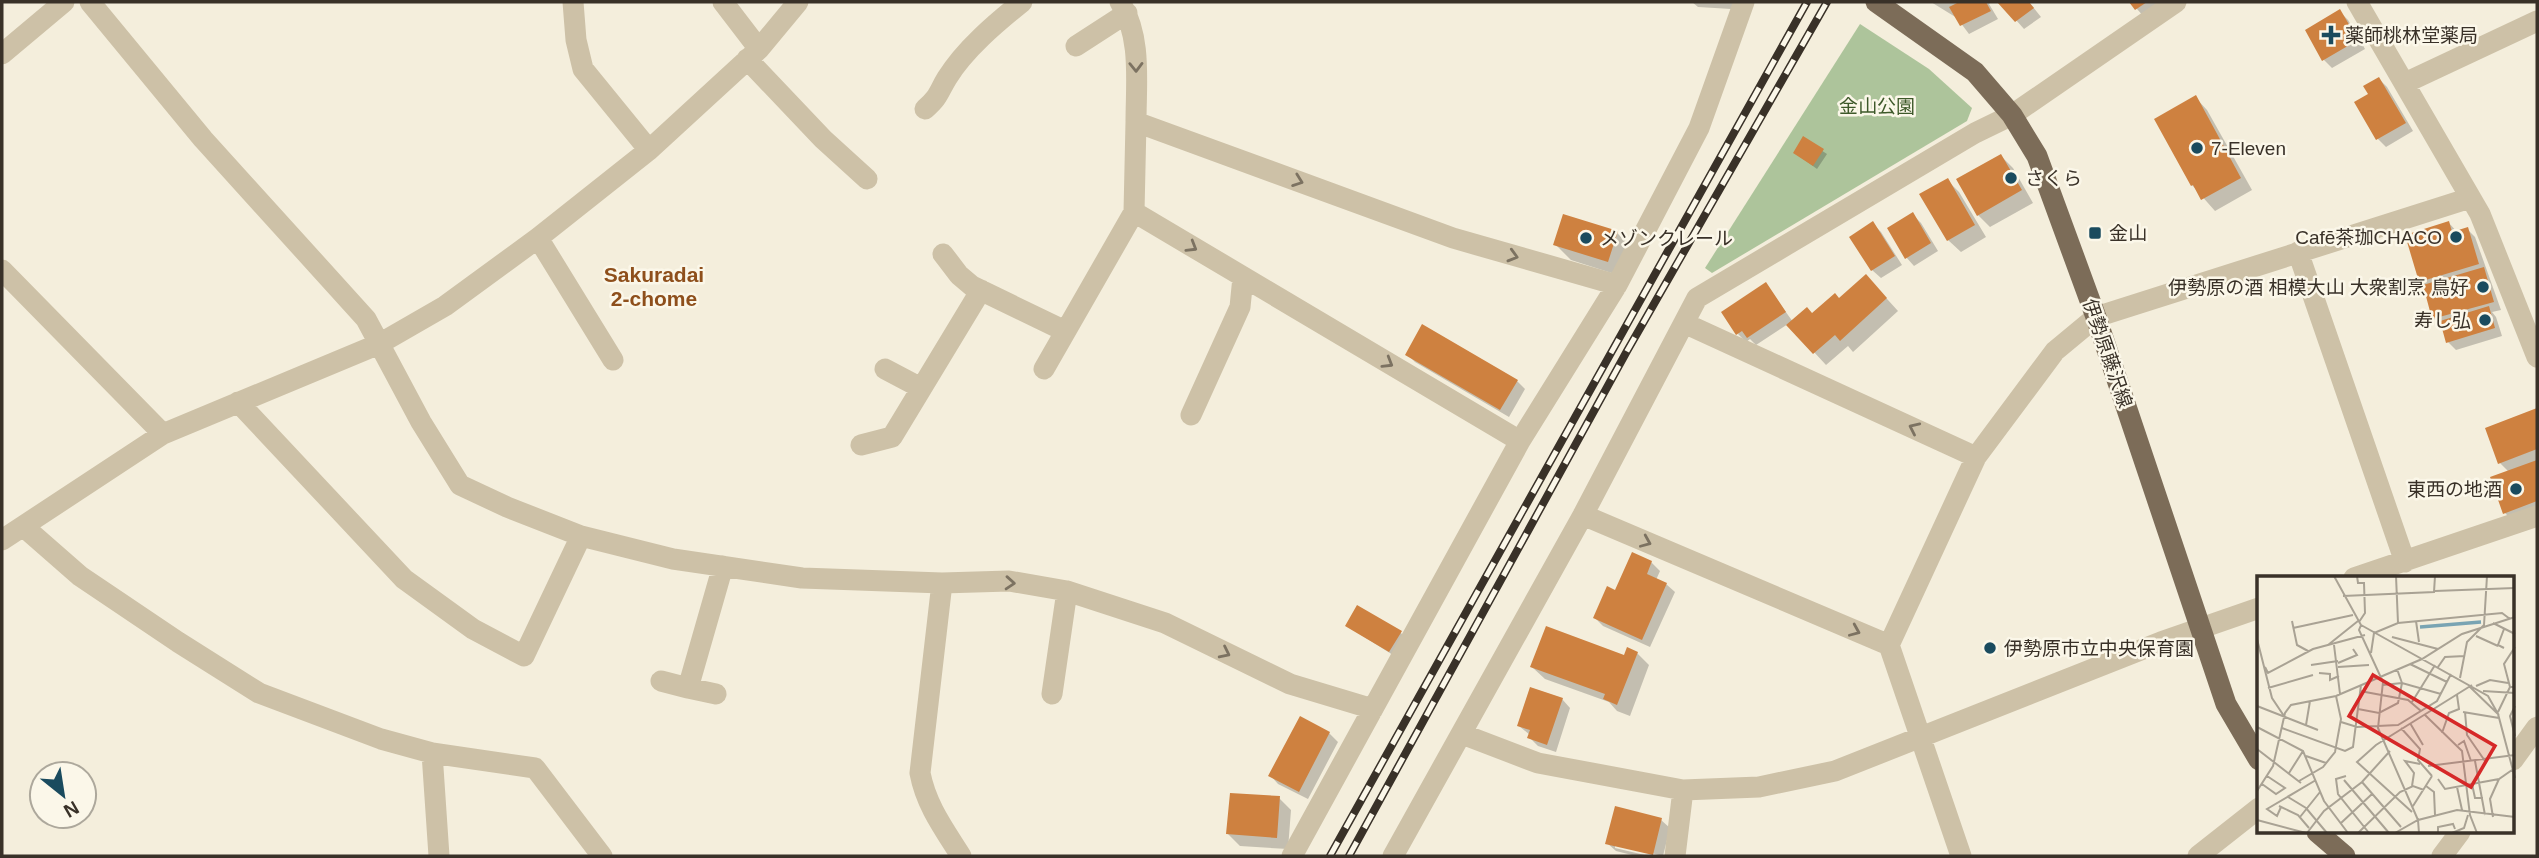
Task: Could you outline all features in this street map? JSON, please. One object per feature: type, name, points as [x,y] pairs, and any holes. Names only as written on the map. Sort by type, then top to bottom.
[{"type":"main road","name":"伊勢原藤沢線","points":[[1877,2],[1975,72],[2012,115],[2042,167],[2096,317],[2226,704],[2257,757]]},
{"type":"main road","points":[[2319,834],[2345,856]]},
{"type":"street","points":[[4,47],[64,2]]},
{"type":"street","points":[[90,2],[203,139],[366,319],[421,422],[460,485],[581,536],[673,559],[802,578],[942,583],[1009,581],[1067,590],[1165,624],[1290,684],[1373,709]]},
{"type":"street","points":[[573,2],[576,40],[583,69],[649,150]]},
{"type":"street","points":[[723,2],[753,54],[822,139],[867,179]]},
{"type":"street","points":[[2,540],[163,434],[379,344],[445,306],[538,238],[649,150],[753,54],[798,2]]},
{"type":"street","points":[[925,109],[938,98],[947,78],[989,29],[1021,2]]},
{"type":"street","points":[[1292,856],[1520,441],[1617,285],[1699,128],[1744,2]]},
{"type":"street","points":[[1393,856],[1583,515],[1696,299],[1975,133],[2012,115],[2176,2]]},
{"type":"street","points":[[2357,2],[2480,214],[2537,357]]},
{"type":"street","points":[[1044,369],[1133,212],[1135,38],[1124,8],[1076,46]]},
{"type":"street","points":[[2405,83],[2537,21]]},
{"type":"street","points":[[1136,122],[1453,239],[1617,285]]},
{"type":"street","points":[[1961,856],[1889,645],[1976,457],[2055,351],[2096,317],[2470,198]]},
{"type":"street","points":[[1133,212],[1520,441]]},
{"type":"street","points":[[538,238],[614,360]]},
{"type":"street","points":[[2298,253],[2404,562]]},
{"type":"street","points":[[943,254],[959,275],[981,290],[1065,331]]},
{"type":"street","points":[[2,270],[163,434]]},
{"type":"street","points":[[1191,415],[1241,307],[1243,277]]},
{"type":"street","points":[[861,445],[892,437],[981,290]]},
{"type":"street","points":[[1684,323],[1976,457]]},
{"type":"street","points":[[885,369],[921,388]]},
{"type":"street","points":[[238,402],[404,579],[472,629],[524,656],[581,536]]},
{"type":"street","points":[[1583,515],[1889,645]]},
{"type":"street","points":[[2360,576],[2537,516]]},
{"type":"street","points":[[24,527],[80,576],[259,693],[381,740],[432,753],[535,768],[603,856]]},
{"type":"street","points":[[688,688],[723,566]]},
{"type":"street","points":[[942,583],[920,773],[924,793],[932,810],[961,856]]},
{"type":"street","points":[[1052,694],[1067,590]]},
{"type":"street","points":[[1462,734],[1538,763],[1683,790],[1759,787],[1835,771],[2148,647],[2257,609]]},
{"type":"street","points":[[661,681],[716,694]]},
{"type":"street","points":[[2514,759],[2537,727]]},
{"type":"street","points":[[432,753],[439,856]]},
{"type":"street","points":[[1675,856],[1683,790]]},
{"type":"street","points":[[2198,856],[2257,810]]},
{"type":"street","points":[[2442,856],[2458,834]]},
{"type":"green space","name":"金山公園","points":[[1860,24],[1929,69],[1972,108],[1967,121],[1712,273],[1705,268]]},
{"type":"building","points":[[1959,2],[1986,2],[1991,11],[1960,26],[1949,7]]},
{"type":"building","points":[[1997,2],[2029,2],[2034,8],[2015,22]]},
{"type":"building","points":[[2129,2],[2147,2],[2135,10]]},
{"type":"building","name":"薬師桃林堂薬局","points":[[2340,9],[2358,40],[2322,61],[2305,30]]},
{"type":"building","points":[[2379,77],[2406,123],[2376,140],[2354,102],[2368,94],[2363,86]]},
{"type":"building","name":"7-Eleven","points":[[2196,95],[2241,178],[2201,200],[2154,119]]},
{"type":"building","points":[[1803,136],[1824,149],[1813,166],[1793,153]]},
{"type":"building","points":[[2001,154],[2022,190],[1977,216],[1956,179]]},
{"type":"building","points":[[1948,178],[1975,225],[1947,241],[1919,194]]},
{"type":"building","points":[[1913,212],[1931,243],[1905,259],[1887,228]]},
{"type":"building","name":"メゾンクレール","points":[[1563,214],[1618,231],[1608,262],[1553,245]]},
{"type":"building","points":[[1873,221],[1895,256],[1871,271],[1849,237]]},
{"type":"building","points":[[2449,221],[2452,232],[2468,227],[2479,264],[2419,282],[2405,235]]},
{"type":"building","points":[[2484,267],[2494,302],[2432,319],[2423,285]]},
{"type":"building","points":[[1866,274],[1887,298],[1840,341],[1835,335],[1813,354],[1786,325],[1807,307],[1812,313],[1835,293],[1839,298]]},
{"type":"building","points":[[1766,282],[1786,312],[1747,338],[1742,331],[1736,335],[1721,312]]},
{"type":"building","points":[[2489,306],[2495,328],[2446,343],[2440,321]]},
{"type":"building","points":[[1422,324],[1518,380],[1500,410],[1405,355]]},
{"type":"building","points":[[2537,408],[2537,449],[2498,464],[2485,428]]},
{"type":"building","name":"東西の地酒","points":[[2537,460],[2537,501],[2503,514],[2490,477]]},
{"type":"building","points":[[1632,552],[1652,561],[1647,574],[1667,583],[1642,640],[1593,618],[1607,586],[1615,590]]},
{"type":"building","points":[[1357,605],[1402,631],[1389,652],[1345,626]]},
{"type":"building","points":[[1546,626],[1624,655],[1627,647],[1638,652],[1617,705],[1603,699],[1605,694],[1530,667]]},
{"type":"building","points":[[1530,687],[1563,698],[1547,745],[1527,738],[1530,730],[1517,726]]},
{"type":"building","points":[[1300,716],[1330,732],[1299,792],[1268,776]]},
{"type":"building","points":[[1230,793],[1280,796],[1277,838],[1226,834]]},
{"type":"building","points":[[1615,806],[1662,818],[1653,855],[1605,844]]},
{"type":"railway","points":[[1330,856],[1807,2]]},
{"type":"railway","points":[[1349,856],[1627,351],[1827,2]]},
{"type":"place","name":"薬師桃林堂薬局","points":[[2331,35]]},
{"type":"place","name":"7-Eleven","points":[[2197,148]]},
{"type":"place","name":"さくら","points":[[2011,178]]},
{"type":"place","name":"金山","points":[[2095,233]]},
{"type":"place","name":"Cafē茶珈CHACO","points":[[2456,237]]},
{"type":"place","name":"メゾンクレール","points":[[1586,238]]},
{"type":"place","name":"伊勢原の酒 相模大山 大衆割烹 鳥好","points":[[2483,287]]},
{"type":"place","name":"寿し弘","points":[[2485,320]]},
{"type":"place","name":"東西の地酒","points":[[2516,489]]},
{"type":"place","name":"伊勢原市立中央保育園","points":[[1990,648]]},
{"type":"district","name":"Sakuradai 2-chome","points":[[654,287]]}]
